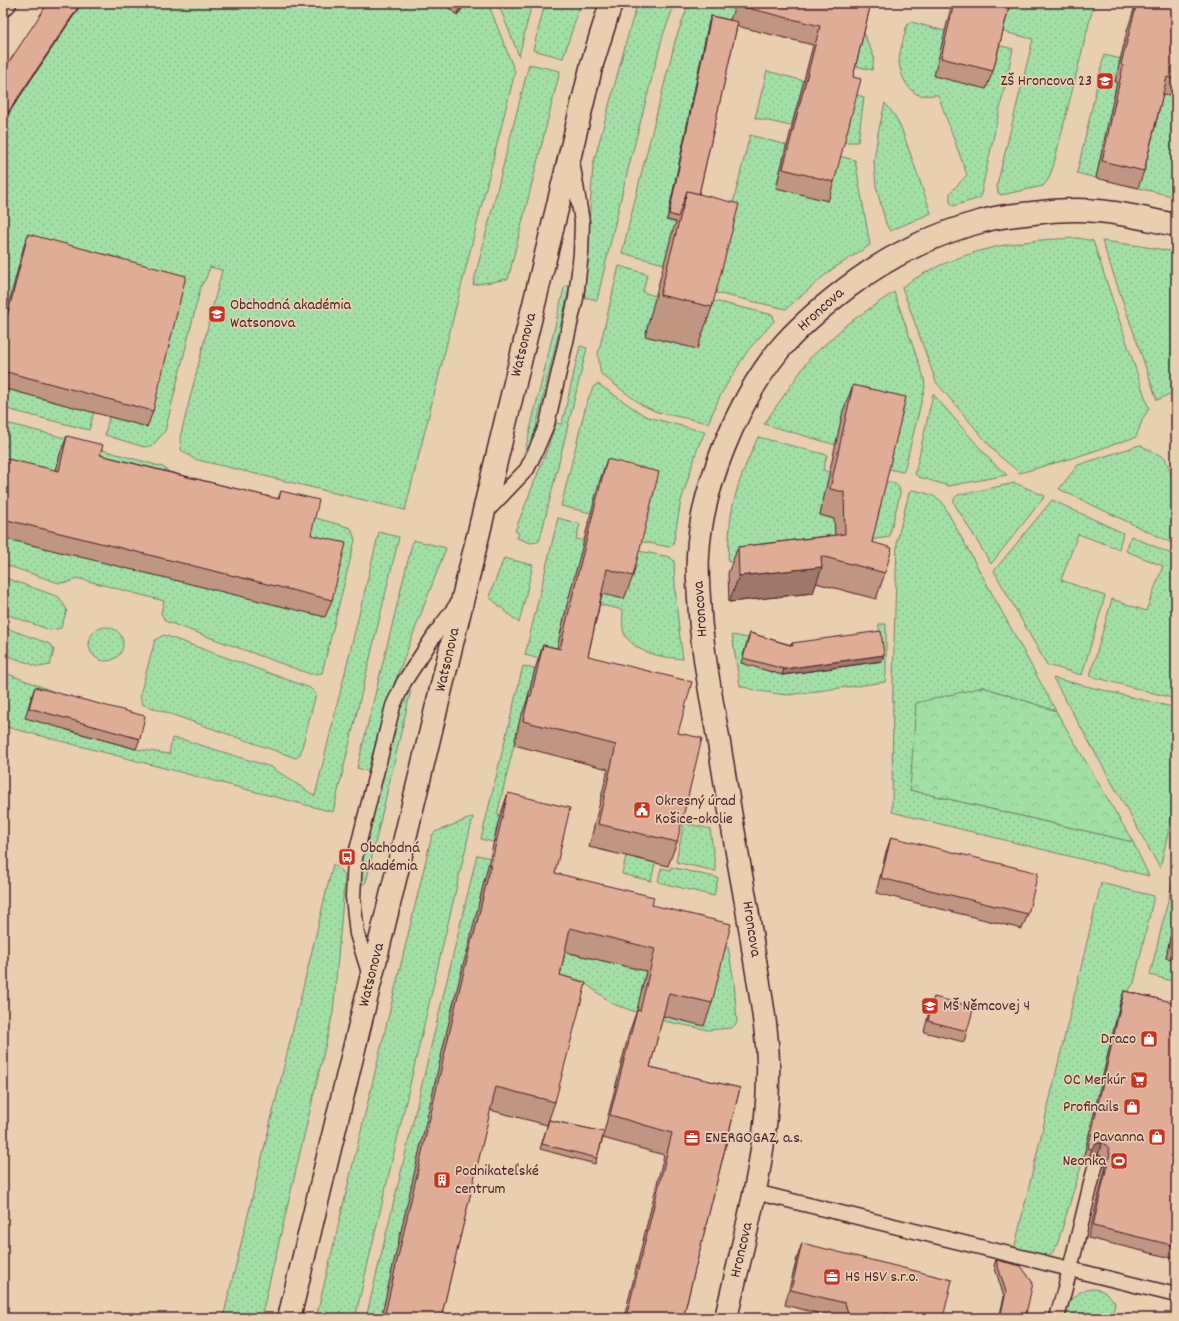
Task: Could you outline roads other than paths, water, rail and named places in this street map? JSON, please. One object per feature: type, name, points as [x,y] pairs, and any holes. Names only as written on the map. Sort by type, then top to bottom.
[{"type":"street","name":"Watsonova","points":[[289,1318],[592,64],[611,3]]},
{"type":"street","name":"Hroncova","points":[[726,1318],[755,1192],[762,1152],[767,1101],[768,1062],[765,1027],[747,904],[733,831],[701,632],[697,557],[701,528],[708,494],[731,432],[764,370],[780,349],[820,309],[861,276],[921,244],[983,221],[1049,211],[1099,211],[1176,225]]},
{"type":"lane","points":[[482,517],[527,469],[547,424],[576,298],[581,253],[582,222],[571,153]]},
{"type":"lane","points":[[371,979],[357,934],[353,897],[355,858],[393,706],[404,682],[436,633],[463,596]]},
{"type":"lane","points":[[1057,1318],[1096,1163]]},
{"type":"lane","points":[[755,1192],[1176,1295]]},
{"type":"place","name":"ZŠ Hroncova 23","points":[[1105,81]]},
{"type":"place","name":"Obchodná akadémia Watsonova","points":[[217,314]]},
{"type":"place","name":"Okresný úrad Košice-okolie","points":[[642,810]]},
{"type":"place","name":"Obchodná akadémia","points":[[347,857]]},
{"type":"place","name":"MŠ Němcovej 4","points":[[930,1006]]},
{"type":"place","name":"Draco","points":[[1149,1039]]},
{"type":"place","name":"OC Merkúr","points":[[1139,1080]]},
{"type":"place","name":"Profinails","points":[[1132,1107]]},
{"type":"place","name":"Pavanna","points":[[1157,1137]]},
{"type":"place","name":"ENERGOGAZ, a.s.","points":[[692,1138]]},
{"type":"place","name":"Neonka","points":[[1119,1161]]},
{"type":"place","name":"Podnikateľské centrum","points":[[442,1180]]},
{"type":"place","name":"HS HSV s.r.o.","points":[[832,1277]]}]
